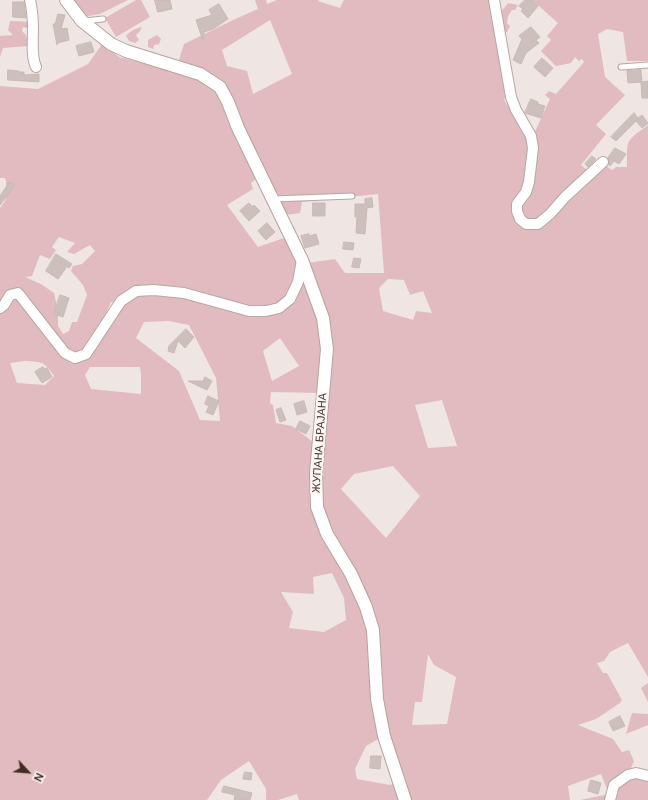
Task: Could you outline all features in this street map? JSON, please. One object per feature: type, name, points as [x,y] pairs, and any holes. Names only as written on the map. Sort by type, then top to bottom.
[{"type":"street","points":[[30,0],[33,26],[33,55],[36,67]]},
{"type":"street","name":"ЖУПАНА БРАЈАНА","points":[[66,0],[82,21],[98,34],[120,48],[200,74],[220,87],[228,102],[238,128],[302,260],[323,318],[327,349],[316,473],[317,507],[327,534],[351,574],[366,606],[373,630],[377,699],[384,736],[405,800]]},
{"type":"street","points":[[494,0],[511,96],[516,110],[531,136],[533,148],[529,182],[526,192],[518,204],[517,211],[520,219],[526,224],[538,224],[603,162]]},
{"type":"street","points":[[0,308],[4,305],[10,295],[18,293],[65,353],[75,358],[86,354],[121,301],[136,291],[154,290],[184,293],[249,311],[266,311],[279,308],[290,299],[298,282],[302,260]]},
{"type":"street","points":[[610,800],[614,785],[628,775],[636,773],[648,776]]},
{"type":"lane","points":[[82,21],[103,18]]},
{"type":"lane","points":[[621,67],[648,65]]},
{"type":"lane","points":[[272,199],[352,196]]},
{"type":"shaded area","points":[[68,0],[128,0],[100,14],[82,17]]},
{"type":"shaded area","points":[[136,0],[141,0],[150,17],[116,37],[105,18]]},
{"type":"shaded area","points":[[255,0],[266,0],[267,4],[277,0],[319,0],[318,1],[340,8],[344,0],[498,0],[501,12],[508,3],[518,5],[508,16],[507,23],[510,26],[507,32],[497,35],[509,95],[504,99],[507,105],[513,108],[533,136],[550,99],[545,95],[549,91],[556,94],[584,62],[582,59],[579,61],[575,57],[571,63],[556,66],[541,51],[551,40],[547,36],[558,23],[532,0],[648,0],[648,61],[627,61],[623,32],[607,29],[598,34],[605,77],[625,95],[596,125],[606,134],[581,165],[589,172],[605,165],[612,170],[616,167],[627,167],[627,151],[631,138],[648,125],[648,677],[628,643],[610,652],[604,661],[597,663],[603,673],[607,673],[622,700],[620,703],[596,719],[578,725],[613,739],[622,752],[629,750],[634,761],[629,773],[648,776],[648,800],[580,800],[609,794],[601,774],[568,786],[570,800],[409,800],[387,734],[366,746],[355,769],[357,779],[390,785],[395,783],[401,800],[299,800],[297,794],[278,800],[266,800],[266,789],[249,761],[221,780],[207,800],[0,800],[0,208],[6,199],[6,181],[5,178],[0,178],[0,86],[38,89],[88,64],[102,44],[119,57],[175,72],[184,44],[258,9]],"holes":[[[270,20],[292,74],[253,94],[247,71],[227,66],[222,50]],[[257,178],[285,215],[300,213],[302,202],[378,194],[384,273],[345,273],[335,259],[307,263],[287,237],[258,247],[227,205],[253,189],[251,183]],[[59,237],[75,243],[67,252],[74,254],[90,245],[95,251],[82,264],[73,266],[71,271],[83,285],[87,295],[77,322],[72,322],[69,331],[63,334],[58,326],[58,311],[54,293],[41,284],[25,277],[32,276],[40,255],[50,259],[56,250],[52,247]],[[388,279],[404,280],[410,295],[423,291],[432,313],[416,311],[413,320],[383,311],[379,288]],[[111,302],[124,303],[100,327]],[[168,321],[189,325],[216,378],[220,421],[200,420],[179,371],[136,338],[144,322]],[[280,338],[299,366],[272,381],[263,351]],[[25,361],[42,363],[54,376],[45,385],[17,383],[10,363]],[[90,367],[140,367],[141,394],[91,389],[85,375]],[[271,392],[319,393],[313,442],[292,426],[276,423],[273,405],[270,403]],[[442,400],[457,446],[428,448],[415,405]],[[393,466],[420,496],[386,538],[341,489],[354,474]],[[332,573],[344,598],[346,620],[324,632],[289,628],[293,612],[281,592],[314,594],[313,577]],[[428,654],[434,665],[456,677],[447,724],[412,725],[415,702],[422,702]]]},
{"type":"shaded area","points":[[10,21],[36,22],[35,30],[23,27],[22,31],[26,35],[29,46],[3,48],[0,57],[0,36],[13,35],[8,30]]},
{"type":"shaded area","points":[[142,27],[136,35],[139,40],[135,43],[129,41],[126,36],[133,30]]},
{"type":"shaded area","points":[[157,35],[161,39],[159,44],[154,45],[153,49],[148,47],[148,40]]},
{"type":"shaded area","points":[[648,683],[648,702],[641,688]]},
{"type":"shaded area","points":[[632,713],[648,714],[648,725],[626,734]]},
{"type":"building","points":[[155,0],[170,0],[172,9],[158,12]]},
{"type":"building","points":[[525,0],[532,0],[538,6],[528,18],[521,11],[523,9],[519,6]]},
{"type":"building","points":[[13,2],[24,2],[26,18],[13,17]]},
{"type":"building","points":[[219,4],[228,19],[213,29],[204,32],[203,41],[196,20],[212,15],[209,10]]},
{"type":"building","points":[[58,14],[65,15],[61,29],[67,28],[69,40],[58,43],[57,45],[53,24],[55,24]]},
{"type":"building","points":[[531,27],[540,37],[536,40],[539,43],[526,53],[521,64],[513,60],[522,39],[519,36]]},
{"type":"building","points":[[91,42],[94,52],[79,56],[76,46]]},
{"type":"building","points":[[542,58],[553,68],[545,77],[534,67]]},
{"type":"building","points":[[8,70],[24,72],[24,75],[39,74],[39,82],[8,80]]},
{"type":"building","points":[[641,70],[642,82],[648,81],[648,98],[642,98],[641,82],[628,83],[627,71]]},
{"type":"building","points":[[531,99],[538,102],[538,104],[545,106],[541,118],[525,113]]},
{"type":"building","points":[[634,113],[638,118],[642,115],[648,123],[642,128],[636,121],[616,141],[611,137]]},
{"type":"building","points":[[615,148],[626,154],[619,164],[614,161],[610,166],[608,158]]},
{"type":"building","points":[[592,156],[596,159],[588,167],[585,164]]},
{"type":"building","points":[[10,182],[15,185],[0,205],[0,196]]},
{"type":"building","points":[[372,198],[373,207],[367,208],[365,234],[356,233],[357,217],[355,217],[355,204],[365,204],[365,199]]},
{"type":"building","points":[[249,203],[253,207],[254,205],[260,211],[249,221],[240,211]]},
{"type":"building","points":[[313,203],[325,203],[325,216],[313,216]]},
{"type":"building","points":[[267,223],[275,232],[266,240],[258,231]]},
{"type":"building","points":[[309,234],[309,236],[316,234],[319,244],[305,248],[301,236]]},
{"type":"building","points":[[344,242],[354,243],[353,250],[343,249]]},
{"type":"building","points":[[56,254],[72,264],[69,268],[60,263],[66,268],[58,279],[46,271]]},
{"type":"building","points":[[354,258],[361,259],[359,268],[352,267]]},
{"type":"building","points":[[60,295],[69,298],[63,317],[54,314]]},
{"type":"building","points":[[186,329],[194,337],[185,348],[178,341],[174,353],[168,351],[169,346]]},
{"type":"building","points":[[43,367],[44,369],[47,368],[52,377],[42,383],[35,372]]},
{"type":"building","points":[[205,377],[212,381],[207,390],[188,381],[203,381]]},
{"type":"building","points":[[208,396],[219,401],[213,415],[206,412],[209,406],[205,404]]},
{"type":"building","points":[[304,401],[307,412],[297,415],[294,404]]},
{"type":"building","points":[[281,408],[286,420],[280,422],[276,410]]},
{"type":"building","points":[[300,421],[310,426],[306,434],[296,429]]},
{"type":"building","points":[[620,716],[625,726],[613,731],[609,722]]},
{"type":"building","points":[[371,756],[381,756],[380,769],[370,768]]},
{"type":"building","points":[[245,772],[252,773],[251,780],[243,779]]},
{"type":"building","points":[[591,780],[601,783],[598,794],[588,791]]},
{"type":"building","points":[[224,786],[252,793],[250,800],[234,800],[235,795],[222,792]]}]
